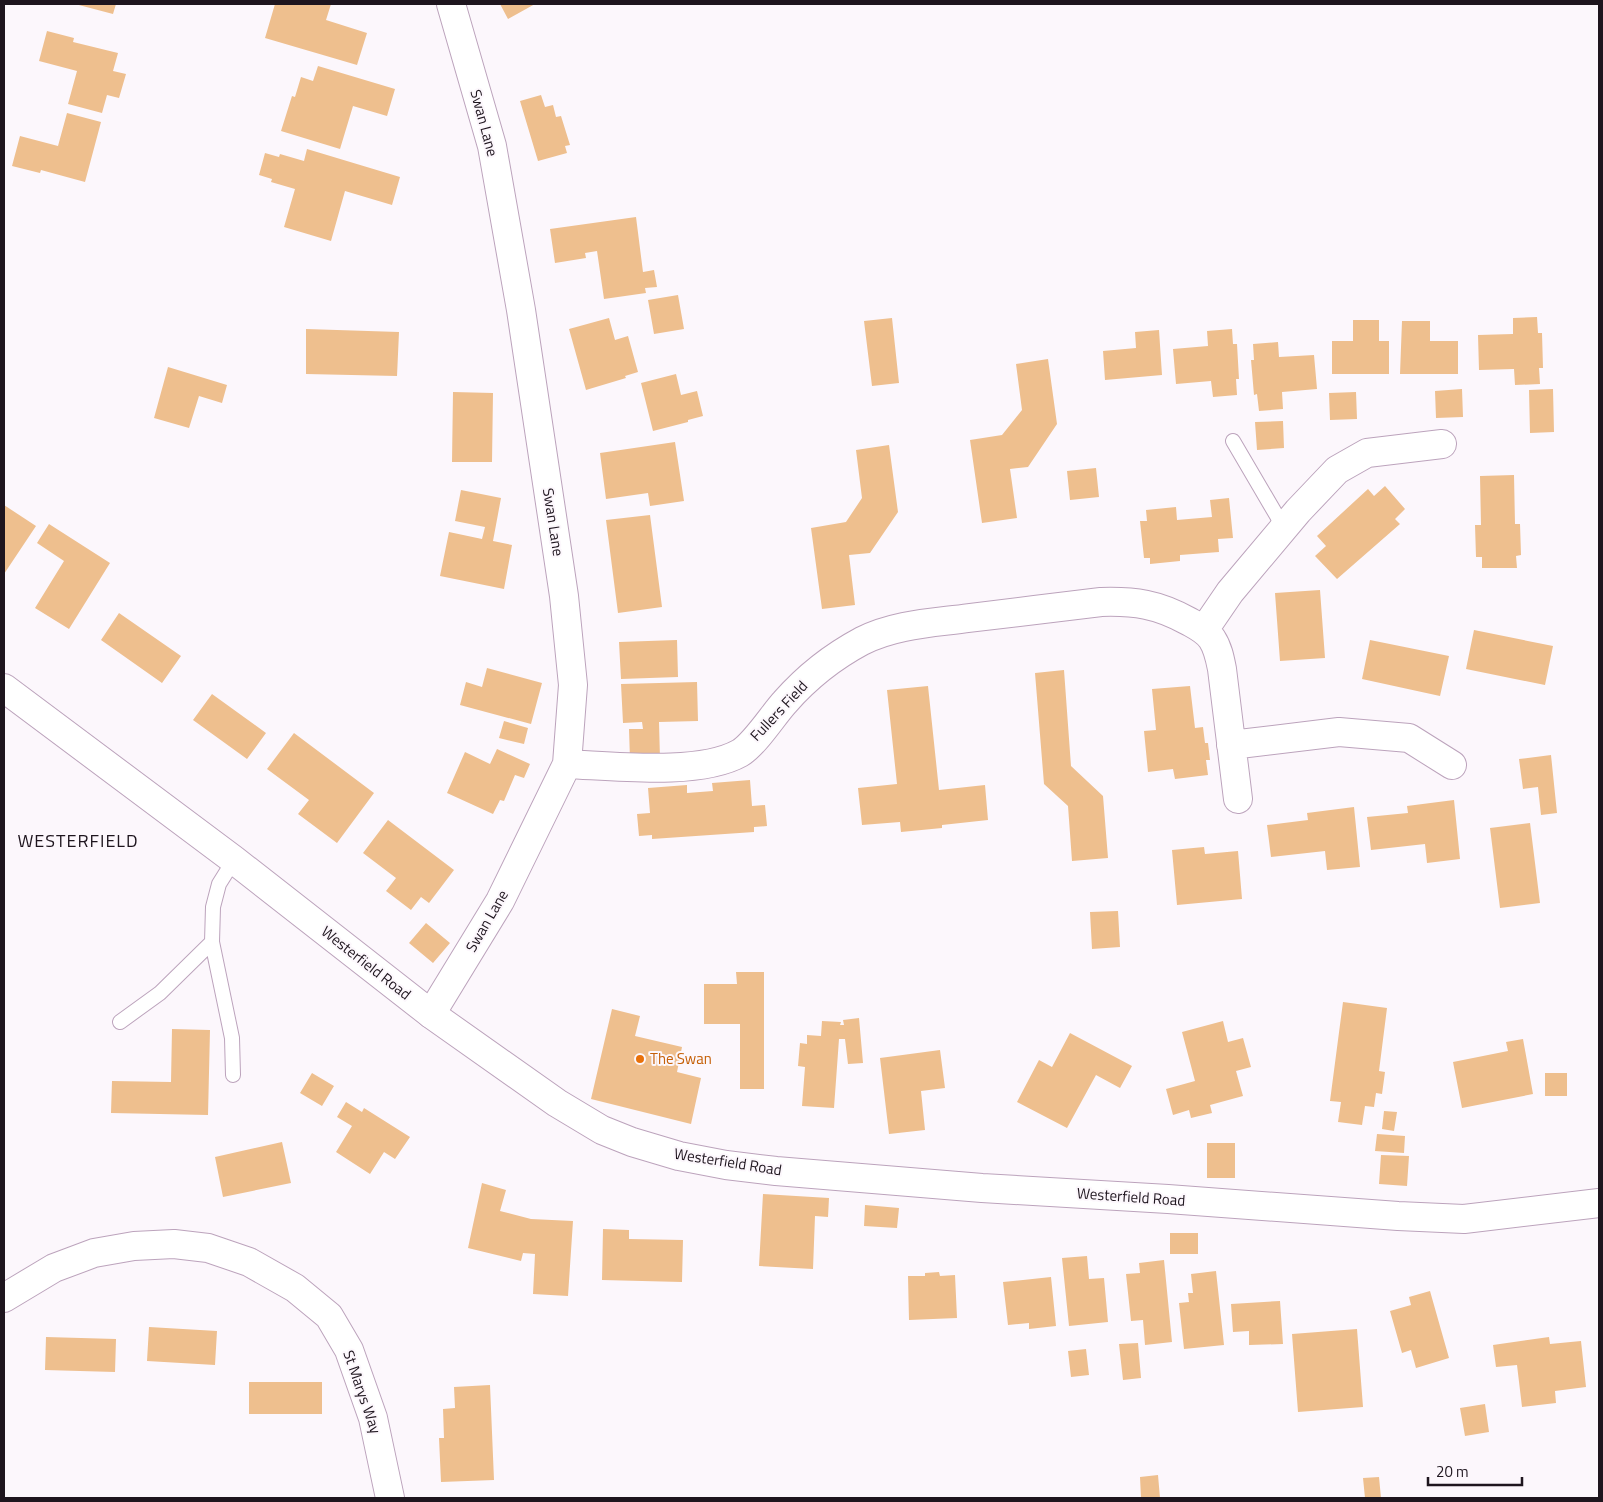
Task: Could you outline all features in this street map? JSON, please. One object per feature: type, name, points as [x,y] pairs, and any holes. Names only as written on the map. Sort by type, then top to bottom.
[{"type":"street","name":"Swan Lane","points":[[431,1014],[500,902],[567,764],[573,685],[566,616],[521,310],[492,146],[452,4]]},
{"type":"street","points":[[1238,799],[1219,653],[1213,640],[1204,630],[1230,592],[1284,528],[1337,470],[1367,453],[1442,444]]},
{"type":"street","name":"Fullers Field","points":[[567,764],[661,768],[715,763],[741,752],[761,732],[785,702],[811,677],[863,641],[899,627],[1101,602],[1124,601],[1146,603],[1166,609],[1204,630]]},
{"type":"street","name":"Westerfield Road","points":[[4,688],[234,860],[431,1014],[557,1104],[602,1130],[632,1142],[679,1156],[726,1165],[982,1188],[1398,1216],[1464,1219],[1599,1203]]},
{"type":"street","points":[[1231,745],[1340,732],[1410,738],[1452,765]]},
{"type":"street","name":"St Marys Way","points":[[4,1298],[54,1268],[94,1253],[134,1246],[174,1244],[208,1248],[249,1262],[295,1288],[329,1316],[349,1350],[374,1418],[390,1498]]},
{"type":"lane","points":[[1233,441],[1284,528]]},
{"type":"lane","points":[[233,1075],[232,1038],[212,942],[213,907],[219,884],[234,860]]},
{"type":"lane","points":[[120,1022],[160,993],[212,942]]},
{"type":"building","points":[[75,4],[116,4],[113,14]]},
{"type":"building","points":[[275,4],[331,4],[326,20],[367,33],[357,65],[265,38]]},
{"type":"building","points":[[500,4],[535,4],[508,19]]},
{"type":"building","points":[[47,31],[74,38],[73,42],[118,53],[113,71],[126,74],[119,98],[107,95],[102,113],[68,104],[77,71],[39,61]]},
{"type":"building","points":[[318,66],[395,89],[387,116],[353,106],[340,149],[281,131],[292,96],[295,97],[301,77],[313,81]]},
{"type":"building","points":[[541,95],[545,107],[553,105],[556,117],[561,116],[570,145],[565,146],[567,153],[538,161],[520,101]]},
{"type":"building","points":[[67,113],[101,122],[85,182],[41,170],[40,173],[12,166],[20,136],[58,146]]},
{"type":"building","points":[[307,149],[400,177],[392,205],[345,191],[331,241],[284,227],[295,189],[271,182],[272,179],[259,175],[265,153],[279,157],[280,154],[304,161]]},
{"type":"building","points":[[636,217],[643,272],[654,270],[657,287],[645,288],[646,293],[604,299],[597,251],[585,253],[586,258],[555,263],[550,229]]},
{"type":"building","points":[[678,295],[684,329],[654,334],[648,300]]},
{"type":"building","points":[[1537,317],[1538,333],[1542,333],[1543,368],[1539,368],[1540,384],[1515,385],[1514,369],[1479,370],[1478,335],[1513,334],[1513,318]]},
{"type":"building","points":[[609,318],[615,340],[628,336],[638,372],[625,376],[626,378],[586,390],[569,329]]},
{"type":"building","points":[[892,318],[899,383],[872,386],[864,321]]},
{"type":"building","points":[[1353,320],[1379,320],[1379,341],[1389,341],[1389,374],[1332,374],[1332,341],[1353,341]]},
{"type":"building","points":[[1402,321],[1430,321],[1430,341],[1458,341],[1458,374],[1400,374]]},
{"type":"building","points":[[306,329],[399,332],[397,376],[306,374]]},
{"type":"building","points":[[1232,329],[1233,344],[1237,344],[1239,379],[1236,379],[1237,395],[1213,397],[1211,381],[1176,384],[1173,349],[1208,346],[1207,331]]},
{"type":"building","points":[[1159,330],[1162,375],[1105,380],[1103,351],[1136,348],[1135,332]]},
{"type":"building","points":[[1278,342],[1279,357],[1314,355],[1317,389],[1282,392],[1283,409],[1259,411],[1257,394],[1254,395],[1251,360],[1254,360],[1253,344]]},
{"type":"building","points":[[1048,359],[1057,424],[1028,467],[1010,469],[1017,518],[982,523],[970,440],[1002,435],[1022,410],[1016,364]]},
{"type":"building","points":[[168,367],[227,385],[222,403],[199,396],[189,428],[154,418]]},
{"type":"building","points":[[676,374],[681,395],[697,391],[703,416],[653,431],[641,383]]},
{"type":"building","points":[[1462,389],[1463,417],[1436,418],[1435,391]]},
{"type":"building","points":[[1553,389],[1554,432],[1530,433],[1529,390]]},
{"type":"building","points":[[453,392],[493,393],[492,462],[452,462]]},
{"type":"building","points":[[1356,392],[1357,419],[1330,420],[1329,393]]},
{"type":"building","points":[[1283,421],[1284,448],[1257,450],[1255,422]]},
{"type":"building","points":[[675,442],[684,501],[650,506],[648,493],[606,499],[600,453]]},
{"type":"building","points":[[889,445],[898,512],[870,553],[849,555],[855,605],[822,609],[811,528],[846,522],[862,498],[856,450]]},
{"type":"building","points":[[1096,468],[1099,497],[1070,500],[1067,471]]},
{"type":"building","points":[[1514,475],[1515,524],[1520,524],[1521,555],[1516,556],[1517,568],[1482,568],[1482,557],[1476,557],[1475,525],[1481,525],[1480,476]]},
{"type":"building","points":[[1385,486],[1405,509],[1395,519],[1400,524],[1337,579],[1315,556],[1326,546],[1317,536],[1368,489],[1374,496]]},
{"type":"building","points":[[461,490],[501,498],[493,541],[512,545],[504,589],[440,576],[449,532],[482,539],[485,527],[455,521]]},
{"type":"building","points":[[1229,498],[1233,538],[1218,539],[1219,552],[1180,555],[1180,561],[1150,564],[1150,558],[1144,558],[1140,521],[1147,521],[1146,510],[1176,507],[1177,520],[1212,517],[1210,500]]},
{"type":"building","points":[[4,505],[36,526],[4,574]]},
{"type":"building","points":[[650,515],[662,607],[618,613],[606,520]]},
{"type":"building","points":[[49,524],[110,563],[69,629],[35,608],[64,561],[37,543]]},
{"type":"building","points":[[1320,590],[1325,658],[1280,661],[1275,593]]},
{"type":"building","points":[[119,613],[181,656],[162,683],[101,640]]},
{"type":"building","points":[[1474,630],[1553,646],[1545,685],[1466,669]]},
{"type":"building","points":[[677,640],[678,677],[621,679],[619,642]]},
{"type":"building","points":[[1370,640],[1449,656],[1440,696],[1362,679]]},
{"type":"building","points":[[487,668],[542,683],[531,724],[460,705],[466,682],[482,687]]},
{"type":"building","points":[[1064,670],[1071,766],[1103,796],[1108,858],[1072,861],[1068,806],[1044,784],[1035,673]]},
{"type":"building","points":[[697,682],[698,721],[659,722],[660,759],[630,760],[629,729],[643,729],[642,722],[623,723],[621,684]]},
{"type":"building","points":[[928,686],[939,790],[985,785],[988,820],[942,825],[942,828],[901,832],[900,822],[862,825],[858,788],[897,784],[887,690]]},
{"type":"building","points":[[1190,686],[1195,728],[1203,727],[1205,743],[1208,743],[1210,760],[1206,760],[1208,775],[1175,779],[1173,769],[1148,772],[1144,731],[1156,730],[1152,689]]},
{"type":"building","points":[[212,694],[266,733],[247,759],[193,720]]},
{"type":"building","points":[[504,721],[528,728],[524,744],[499,738]]},
{"type":"building","points":[[294,733],[374,793],[337,843],[298,814],[309,800],[267,769]]},
{"type":"building","points":[[497,749],[530,764],[524,778],[515,775],[504,801],[500,800],[493,814],[447,793],[465,752],[490,764]]},
{"type":"building","points":[[1551,755],[1557,813],[1541,815],[1538,787],[1523,789],[1519,759]]},
{"type":"building","points":[[750,780],[752,806],[765,805],[767,826],[754,827],[754,832],[652,839],[652,835],[639,836],[637,814],[650,813],[648,788],[687,785],[687,793],[713,791],[712,783]]},
{"type":"building","points":[[1454,800],[1460,859],[1427,863],[1425,844],[1371,850],[1367,817],[1408,813],[1407,806]]},
{"type":"building","points":[[1354,807],[1360,867],[1327,870],[1325,851],[1271,857],[1267,825],[1308,820],[1307,813]]},
{"type":"building","points":[[388,820],[454,870],[429,903],[421,897],[411,910],[386,891],[396,878],[363,853]]},
{"type":"building","points":[[1530,823],[1540,903],[1500,908],[1490,828]]},
{"type":"building","points":[[1204,847],[1205,854],[1238,851],[1242,899],[1177,905],[1172,850]]},
{"type":"building","points":[[1118,911],[1120,947],[1092,949],[1090,912]]},
{"type":"building","points":[[426,923],[450,943],[433,963],[409,943]]},
{"type":"building","points":[[736,972],[764,972],[764,1089],[740,1089],[740,1024],[704,1024],[704,984],[737,984]]},
{"type":"building","points":[[1343,1002],[1387,1008],[1379,1071],[1385,1072],[1382,1094],[1376,1093],[1374,1107],[1365,1106],[1362,1125],[1338,1122],[1341,1102],[1330,1101]]},
{"type":"building","name":"The Swan","points":[[612,1009],[640,1016],[635,1036],[682,1047],[677,1072],[701,1078],[691,1124],[591,1099]]},
{"type":"building","points":[[859,1018],[863,1063],[848,1064],[845,1039],[839,1039],[834,1108],[802,1106],[805,1067],[798,1066],[800,1043],[807,1044],[807,1035],[821,1036],[822,1021],[841,1022],[840,1025],[844,1025],[843,1020]]},
{"type":"building","points":[[1223,1021],[1228,1042],[1243,1038],[1251,1067],[1236,1071],[1243,1096],[1210,1105],[1212,1113],[1191,1118],[1189,1110],[1173,1115],[1166,1089],[1195,1081],[1182,1032]]},
{"type":"building","points":[[172,1029],[210,1030],[208,1115],[111,1113],[112,1081],[171,1082]]},
{"type":"building","points":[[1070,1033],[1132,1066],[1120,1088],[1096,1075],[1067,1128],[1017,1102],[1039,1060],[1052,1067]]},
{"type":"building","points":[[1523,1039],[1533,1094],[1462,1108],[1453,1062],[1508,1051],[1506,1042]]},
{"type":"building","points":[[940,1050],[945,1088],[921,1091],[925,1130],[889,1134],[880,1058]]},
{"type":"building","points":[[312,1073],[334,1086],[322,1106],[300,1093]]},
{"type":"building","points":[[1545,1073],[1567,1073],[1567,1096],[1545,1096]]},
{"type":"building","points":[[346,1102],[362,1112],[364,1108],[410,1137],[395,1159],[384,1152],[370,1174],[336,1152],[352,1126],[337,1117]]},
{"type":"building","points":[[1384,1111],[1397,1112],[1394,1131],[1382,1129]]},
{"type":"building","points":[[1377,1134],[1405,1136],[1404,1153],[1375,1151]]},
{"type":"building","points":[[282,1142],[291,1183],[223,1197],[215,1157]]},
{"type":"building","points":[[1207,1143],[1235,1143],[1235,1178],[1207,1178]]},
{"type":"building","points":[[1381,1155],[1409,1156],[1407,1186],[1379,1184]]},
{"type":"building","points":[[482,1183],[506,1190],[500,1211],[531,1219],[573,1221],[568,1296],[533,1294],[535,1254],[523,1253],[521,1261],[468,1248]]},
{"type":"building","points":[[763,1194],[829,1198],[828,1217],[815,1216],[813,1269],[759,1266]]},
{"type":"building","points":[[865,1205],[899,1208],[897,1228],[864,1226]]},
{"type":"building","points":[[603,1229],[629,1230],[629,1239],[683,1240],[682,1282],[602,1280]]},
{"type":"building","points":[[1170,1233],[1198,1233],[1198,1254],[1170,1254]]},
{"type":"building","points":[[1087,1256],[1089,1279],[1104,1278],[1108,1322],[1069,1326],[1062,1258]]},
{"type":"building","points":[[1164,1260],[1172,1342],[1145,1345],[1143,1320],[1131,1321],[1126,1274],[1140,1273],[1139,1263]]},
{"type":"building","points":[[1216,1271],[1224,1345],[1184,1349],[1179,1303],[1189,1302],[1188,1293],[1193,1293],[1191,1274]]},
{"type":"building","points":[[939,1272],[940,1276],[955,1275],[957,1318],[909,1320],[908,1276],[925,1276],[925,1273]]},
{"type":"building","points":[[1051,1277],[1056,1326],[1029,1329],[1029,1323],[1008,1325],[1003,1282]]},
{"type":"building","points":[[1430,1291],[1449,1358],[1416,1368],[1411,1350],[1402,1353],[1390,1311],[1411,1305],[1409,1297]]},
{"type":"building","points":[[1280,1301],[1283,1344],[1249,1345],[1249,1331],[1233,1332],[1231,1304]]},
{"type":"building","points":[[149,1327],[217,1331],[215,1365],[147,1361]]},
{"type":"building","points":[[1357,1329],[1363,1407],[1298,1412],[1292,1334]]},
{"type":"building","points":[[46,1337],[116,1339],[115,1372],[45,1370]]},
{"type":"building","points":[[1549,1337],[1550,1344],[1581,1341],[1586,1387],[1555,1391],[1556,1403],[1522,1407],[1517,1365],[1496,1367],[1493,1345]]},
{"type":"building","points":[[1138,1343],[1141,1378],[1123,1380],[1119,1344]]},
{"type":"building","points":[[1086,1349],[1089,1375],[1071,1377],[1068,1351]]},
{"type":"building","points":[[249,1382],[322,1382],[322,1414],[249,1414]]},
{"type":"building","points":[[490,1385],[494,1480],[441,1482],[439,1438],[444,1438],[443,1409],[455,1408],[454,1387]]},
{"type":"building","points":[[1485,1404],[1489,1432],[1465,1436],[1460,1408]]},
{"type":"building","points":[[1158,1475],[1160,1498],[1141,1498],[1140,1477]]},
{"type":"building","points":[[1379,1477],[1381,1498],[1365,1498],[1363,1478]]},
{"type":"place","name":"The Swan","points":[[640,1059]]},
{"type":"district","name":"WESTERFIELD","points":[[78,841]]}]
